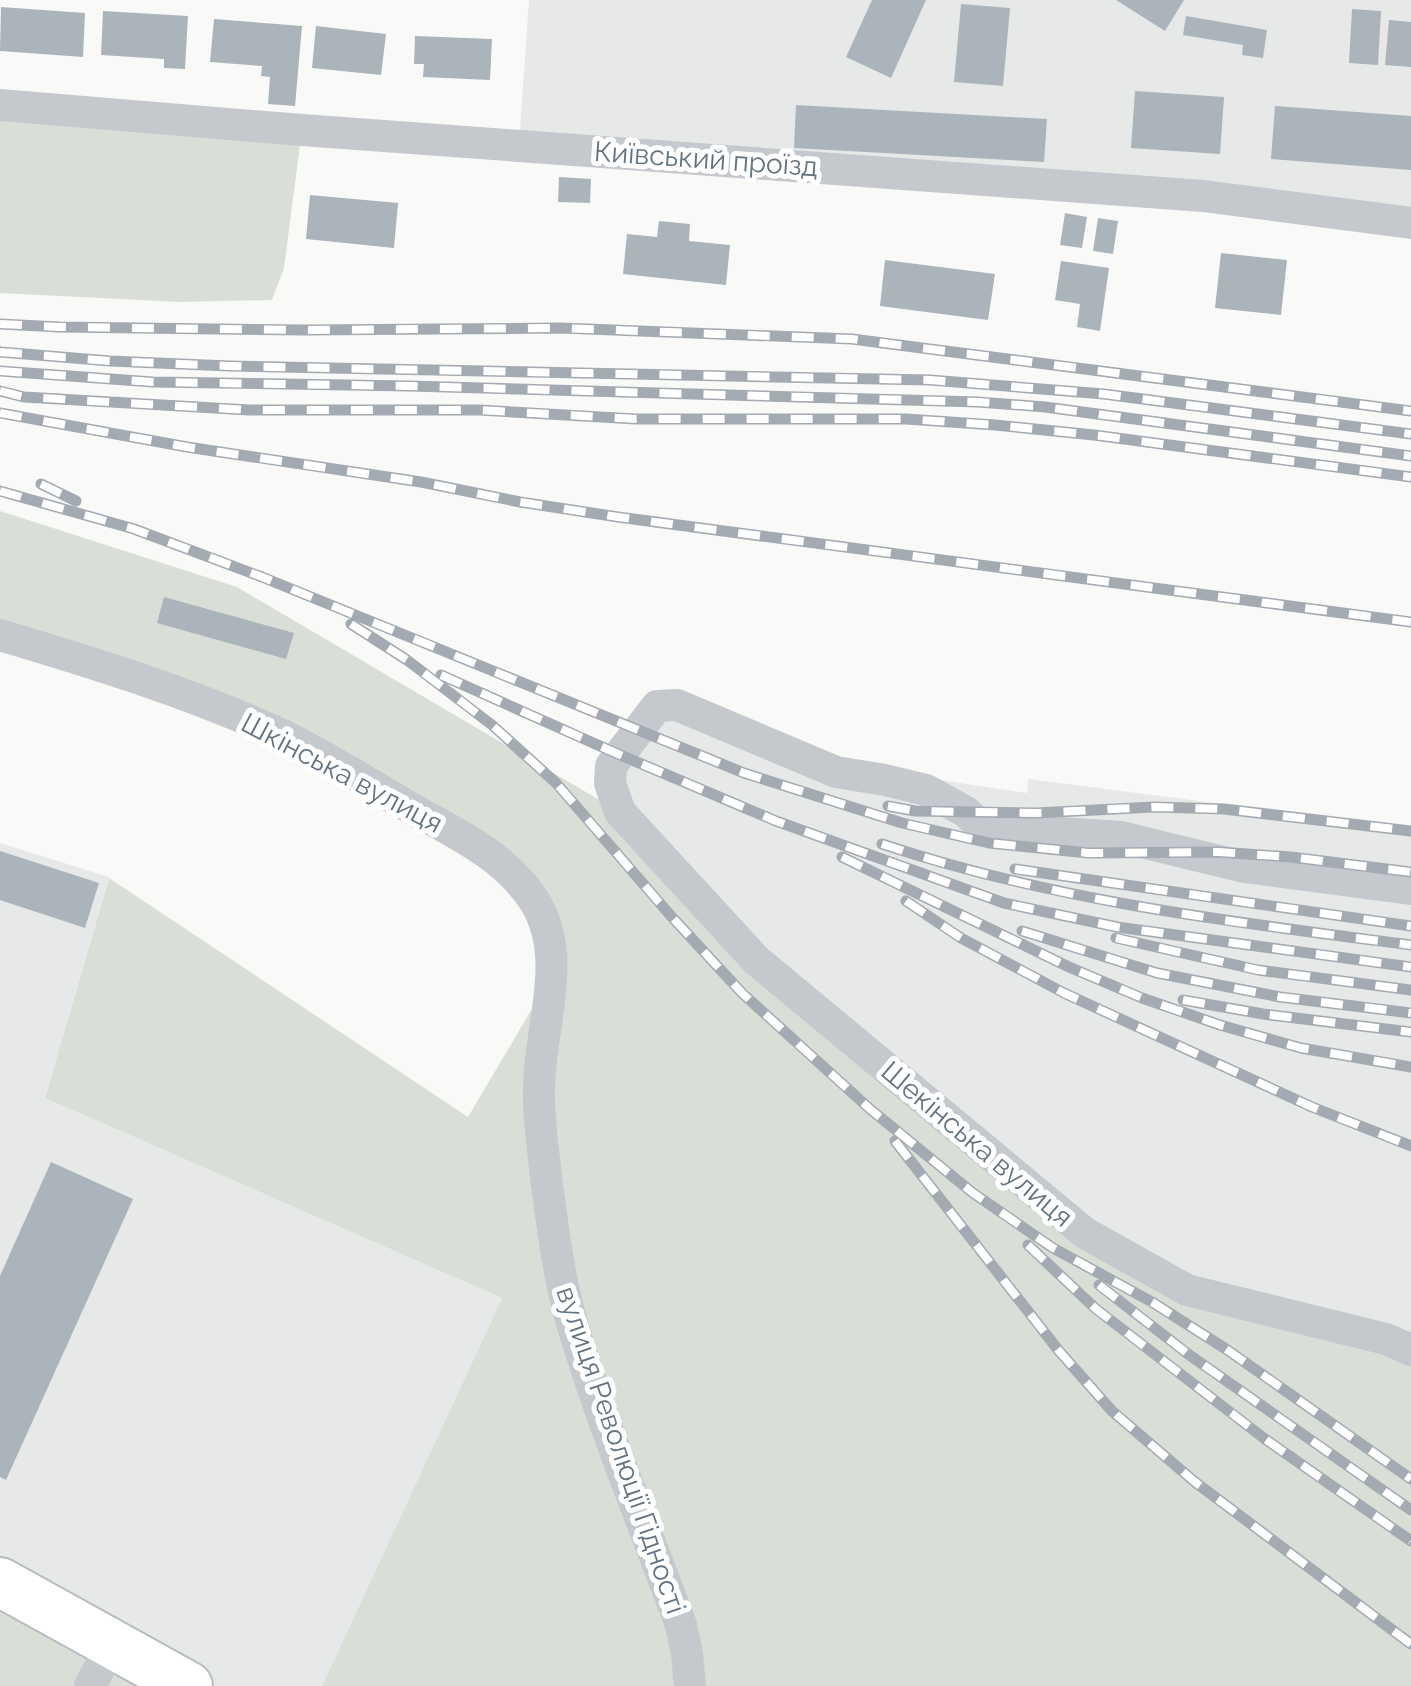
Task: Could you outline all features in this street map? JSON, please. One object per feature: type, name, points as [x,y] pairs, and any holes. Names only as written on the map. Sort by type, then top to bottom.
[{"type":"street","name":"Київський проїзд","points":[[0,105],[1203,196],[1411,223]]},
{"type":"street","name":"Шкінська вулиця","points":[[0,635],[148,681],[279,734],[490,854],[535,902],[552,948],[552,974]]},
{"type":"street","name":"Шекінська вулиця","points":[[1411,889],[1244,868],[1120,837],[983,828],[966,812],[926,790],[836,772],[677,705],[657,706],[610,766],[610,783],[620,812],[756,960],[1084,1233],[1187,1290],[1386,1339],[1411,1350]]},
{"type":"street","name":"вулиця Революції Гідності","points":[[552,974],[541,1057],[539,1116],[561,1276],[574,1331],[680,1624],[690,1686]]},
{"type":"street","points":[[0,1582],[188,1686]]},
{"type":"street","points":[[90,1686],[112,1644]]},
{"type":"shaded area","points":[[529,0],[1411,0],[1411,221],[519,145]]},
{"type":"shaded area","points":[[0,105],[302,130],[284,268],[272,300],[180,302],[0,293]]},
{"type":"shaded area","points":[[0,511],[237,587],[620,812],[850,1039],[1187,1290],[1411,1350],[1411,1686],[322,1686],[502,1298],[45,1098],[109,878],[468,1117],[552,975],[535,902],[309,750],[0,635]]},
{"type":"shaded area","points":[[657,706],[800,759],[1027,793],[1028,779],[1411,828],[1411,1350],[1187,1290],[1085,1233],[756,960],[620,812],[611,766]]},
{"type":"shaded area","points":[[0,843],[109,877],[45,1098],[502,1298],[322,1686],[188,1686],[0,1583]]},
{"type":"shaded area","points":[[0,1583],[188,1686],[0,1686]]},
{"type":"building","points":[[872,0],[926,0],[891,78],[846,57]]},
{"type":"building","points":[[1116,0],[1184,0],[1165,31]]},
{"type":"building","points":[[961,4],[1010,8],[1003,86],[954,82]]},
{"type":"building","points":[[1,7],[85,13],[83,57],[0,51]]},
{"type":"building","points":[[1352,9],[1381,11],[1378,65],[1349,63]]},
{"type":"building","points":[[103,11],[188,16],[185,69],[164,68],[164,59],[101,55]]},
{"type":"building","points":[[1186,16],[1267,30],[1263,58],[1242,55],[1243,45],[1183,35]]},
{"type":"building","points":[[214,19],[302,26],[295,106],[268,104],[270,77],[261,76],[262,66],[210,62]]},
{"type":"building","points":[[1389,20],[1411,22],[1411,67],[1385,65]]},
{"type":"building","points":[[316,26],[386,34],[381,75],[312,68]]},
{"type":"building","points":[[415,36],[492,39],[490,80],[423,77],[424,64],[414,64]]},
{"type":"building","points":[[1135,91],[1224,97],[1220,154],[1131,148]]},
{"type":"building","points":[[796,105],[1047,119],[1044,162],[794,148]]},
{"type":"building","points":[[1275,106],[1411,116],[1411,170],[1271,159]]},
{"type":"building","points":[[559,177],[591,179],[590,203],[558,202]]},
{"type":"building","points":[[310,195],[398,203],[394,248],[306,239]]},
{"type":"building","points":[[1065,213],[1087,217],[1082,248],[1060,245]]},
{"type":"building","points":[[1098,218],[1118,221],[1113,254],[1093,251]]},
{"type":"building","points":[[659,221],[690,224],[689,241],[730,245],[726,285],[623,274],[627,234],[657,237]]},
{"type":"building","points":[[1221,253],[1287,260],[1281,315],[1215,308]]},
{"type":"building","points":[[885,260],[995,274],[988,320],[880,306]]},
{"type":"building","points":[[1061,261],[1109,268],[1100,331],[1077,327],[1080,304],[1055,300]]},
{"type":"building","points":[[164,597],[294,633],[286,659],[157,623]]},
{"type":"building","points":[[0,851],[99,883],[85,928],[0,900]]},
{"type":"building","points":[[51,1162],[133,1199],[6,1480],[0,1477],[0,1276]]},
{"type":"railway","points":[[0,324],[304,330],[561,328],[852,339],[1411,411]]},
{"type":"railway","points":[[0,352],[229,366],[930,380],[1104,394],[1411,434]]},
{"type":"railway","points":[[0,371],[153,382],[978,402],[1045,407],[1411,456]]},
{"type":"railway","points":[[0,391],[24,397],[249,410],[479,410],[636,419],[906,419],[1094,435],[1411,477]]},
{"type":"railway","points":[[0,413],[618,517],[1411,622]]},
{"type":"railway","points":[[41,484],[76,501]]},
{"type":"railway","points":[[0,491],[134,529],[744,773],[902,823],[989,843],[1088,853],[1219,852],[1411,872]]},
{"type":"railway","points":[[351,624],[407,660],[492,725],[556,783],[742,993],[870,1109],[973,1193],[1053,1248],[1152,1302],[1226,1349],[1411,1479]]},
{"type":"railway","points":[[441,675],[776,821],[1004,903],[1117,927],[1411,967]]},
{"type":"railway","points":[[888,806],[915,811],[1036,813],[1154,807],[1224,809],[1411,831]]},
{"type":"railway","points":[[882,844],[1012,881],[1078,895],[1210,918],[1411,945]]},
{"type":"railway","points":[[842,857],[1142,998],[1301,1048],[1411,1067]]},
{"type":"railway","points":[[1015,869],[1411,926]]},
{"type":"railway","points":[[906,901],[961,938],[1064,993],[1312,1107],[1411,1146]]},
{"type":"railway","points":[[1022,931],[1157,973],[1280,997],[1411,1013]]},
{"type":"railway","points":[[1116,938],[1258,970],[1411,990]]},
{"type":"railway","points":[[1183,1000],[1411,1032]]},
{"type":"railway","points":[[895,1141],[1059,1351],[1112,1411],[1195,1482],[1411,1644]]},
{"type":"railway","points":[[1028,1245],[1096,1309],[1265,1439],[1411,1541]]},
{"type":"railway","points":[[1099,1285],[1188,1354],[1411,1510]]}]
